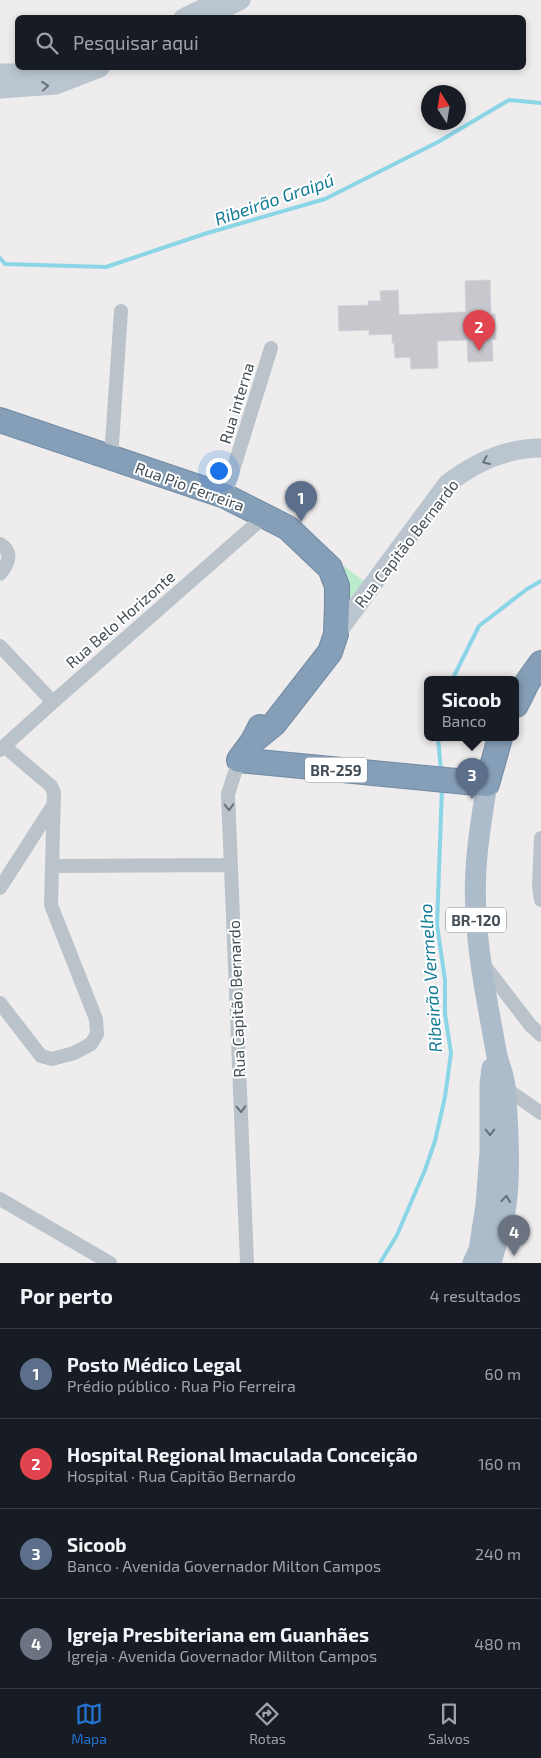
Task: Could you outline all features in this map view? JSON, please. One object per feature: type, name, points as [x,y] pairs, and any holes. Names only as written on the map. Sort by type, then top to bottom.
[{"type":"highway","name":"Rua Pio Ferreira","points":[[0,420],[225,496],[288,528],[330,568],[337,586],[336,634]]},
{"type":"highway","name":"Rua Capitão Bernardo","points":[[246,751],[265,718],[317,649],[336,634]]},
{"type":"highway","points":[[519,699],[528,681],[541,664]]},
{"type":"highway","name":"BR-120","points":[[487,784],[499,741]]},
{"type":"highway","name":"BR-259","points":[[246,751],[440,780],[487,784]]},
{"type":"main road","points":[[189,15],[220,0]]},
{"type":"main road","points":[[211,15],[242,0]]},
{"type":"main road","points":[[0,73],[37,73],[59,70]]},
{"type":"main road","points":[[0,89],[56,84],[94,70]]},
{"type":"main road","name":"Rua Capitão Bernardo","points":[[336,634],[447,484],[462,472],[484,461],[522,448],[541,448]]},
{"type":"main road","name":"BR-120","points":[[473,1263],[479,1250],[498,1086],[492,1069],[497,1054],[480,960],[476,911],[477,854],[487,784]]},
{"type":"main road","points":[[491,1263],[505,1212],[508,1180],[498,1086]]},
{"type":"street","points":[[111,458],[121,311]]},
{"type":"street","name":"Rua interna","points":[[225,496],[271,348]]},
{"type":"street","name":"Rua Belo Horizonte","points":[[2,748],[265,516]]},
{"type":"street","points":[[0,544],[4,546],[9,554],[9,561],[0,574]]},
{"type":"street","points":[[0,646],[53,702]]},
{"type":"street","points":[[0,1003],[40,1056],[52,1059],[74,1053],[91,1044],[96,1034],[96,1019],[51,906],[54,793],[51,786],[2,748]]},
{"type":"street","name":"Rua Capitão Bernardo","points":[[246,751],[228,794],[247,1263]]},
{"type":"street","points":[[0,888],[54,804]]},
{"type":"street","points":[[541,838],[539,886],[541,900]]},
{"type":"street","points":[[53,866],[231,865]]},
{"type":"street","points":[[480,960],[531,1026],[541,1035]]},
{"type":"street","points":[[498,1086],[541,1113]]},
{"type":"street","points":[[0,1199],[110,1263]]},
{"type":"green space","points":[[344,566],[364,581],[343,607],[345,581]]},
{"type":"building","points":[[490,280],[491,314],[495,314],[496,339],[492,340],[493,361],[468,362],[467,340],[437,341],[438,368],[411,369],[410,357],[395,358],[392,334],[369,335],[369,330],[339,331],[338,306],[369,305],[368,301],[381,301],[380,291],[398,290],[399,315],[466,312],[465,281]]},
{"type":"waterway","name":"Ribeirão Graipú","points":[[0,258],[5,264],[106,267],[204,234],[325,199],[438,142],[509,100],[541,103]]},
{"type":"waterway","name":"Ribeirão Vermelho","points":[[454,676],[479,626],[527,589],[541,581]]},
{"type":"waterway","name":"Ribeirão Vermelho","points":[[438,741],[441,771]]},
{"type":"waterway","name":"Ribeirão Vermelho","points":[[380,1263],[397,1235],[425,1170],[435,1141],[445,1097],[451,1053],[445,1014],[445,980],[437,925],[442,788]]},
{"type":"place","name":"Hospital Regional Imaculada Conceição","points":[[479,351]]},
{"type":"place","name":"Posto Médico Legal","points":[[301,522]]},
{"type":"place","name":"Sicoob","points":[[472,799]]},
{"type":"place","name":"Igreja Presbiteriana em Guanhães","points":[[514,1256]]}]
